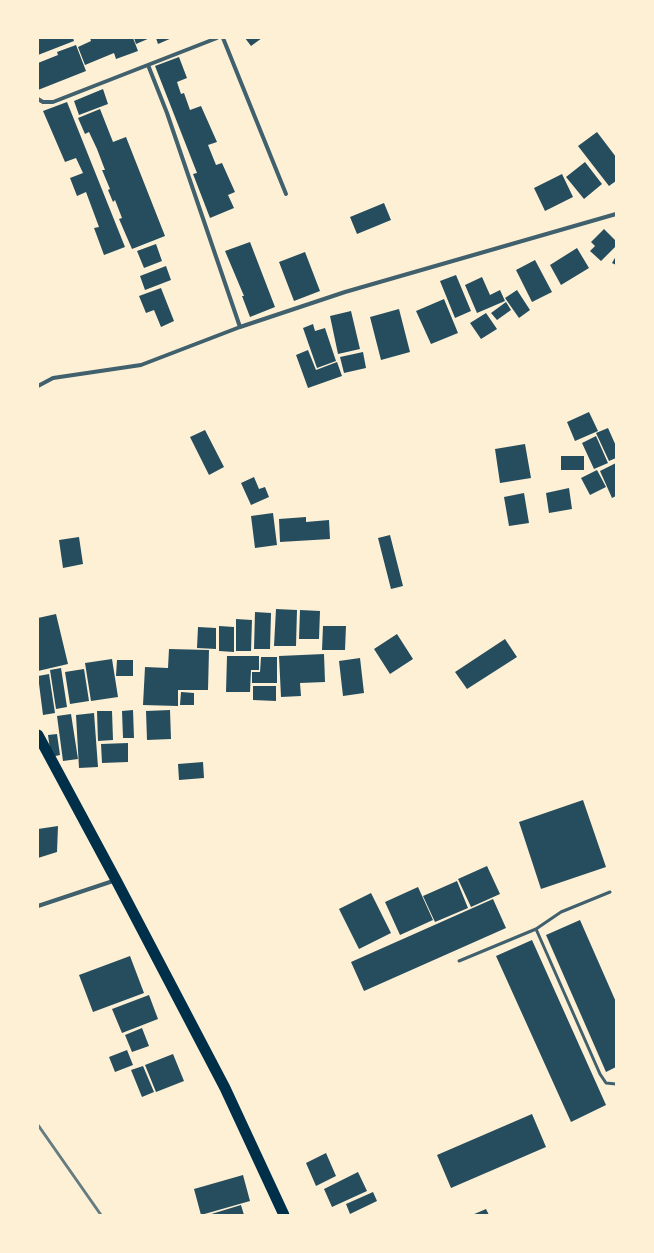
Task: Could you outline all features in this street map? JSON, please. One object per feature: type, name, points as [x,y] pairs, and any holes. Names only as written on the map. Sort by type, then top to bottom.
[{"type":"highway","points":[[38,735],[225,1088],[284,1215]]},
{"type":"street","points":[[38,99],[53,102],[217,38]]},
{"type":"street","points":[[222,38],[286,194]]},
{"type":"street","points":[[148,65],[167,113],[240,327]]},
{"type":"street","points":[[38,386],[53,378],[141,365],[240,327],[345,292],[616,214]]},
{"type":"street","points":[[38,906],[116,880]]},
{"type":"lane","points":[[459,961],[536,929],[561,912],[610,892]]},
{"type":"lane","points":[[536,929],[600,1074],[606,1083],[616,1084]]},
{"type":"building","points":[[38,38],[73,38],[74,41],[38,55]]},
{"type":"building","points":[[90,38],[133,38],[138,51],[116,59],[114,53],[85,65],[78,47],[91,41]]},
{"type":"building","points":[[134,38],[150,38],[136,44]]},
{"type":"building","points":[[156,38],[172,38],[158,44]]},
{"type":"building","points":[[245,38],[262,38],[251,46]]},
{"type":"building","points":[[76,45],[86,71],[38,90],[38,63],[58,55],[57,52]]},
{"type":"building","points":[[179,57],[187,78],[177,82],[181,94],[184,93],[190,110],[201,106],[217,142],[208,145],[216,165],[222,163],[235,192],[228,195],[234,208],[210,218],[193,174],[197,173],[155,66]]},
{"type":"building","points":[[103,89],[108,104],[79,115],[74,101]]},
{"type":"building","points":[[67,102],[125,247],[104,255],[94,228],[99,227],[86,192],[77,196],[70,178],[83,173],[76,158],[65,162],[43,111]]},
{"type":"building","points":[[100,109],[113,142],[126,137],[165,236],[132,249],[119,219],[122,218],[115,200],[113,202],[108,190],[110,189],[102,170],[105,170],[97,149],[89,132],[85,134],[78,118]]},
{"type":"building","points":[[597,132],[616,157],[616,181],[609,186],[578,146]]},
{"type":"building","points":[[585,162],[602,184],[584,199],[566,177]]},
{"type":"building","points":[[562,174],[573,197],[545,211],[534,188]]},
{"type":"building","points":[[384,203],[391,220],[357,234],[350,217]]},
{"type":"building","points":[[604,229],[616,241],[616,246],[601,261],[590,251],[595,246],[591,242]]},
{"type":"building","points":[[250,242],[275,307],[250,317],[242,296],[244,296],[225,251]]},
{"type":"building","points":[[156,244],[162,261],[144,268],[137,251]]},
{"type":"building","points":[[577,248],[589,268],[561,285],[550,265]]},
{"type":"building","points":[[305,252],[320,291],[294,301],[279,262]]},
{"type":"building","points":[[616,256],[616,265],[612,263]]},
{"type":"building","points":[[535,260],[552,292],[532,302],[516,270]]},
{"type":"building","points":[[166,266],[171,280],[145,290],[140,276]]},
{"type":"building","points":[[456,275],[471,311],[455,318],[440,281]]},
{"type":"building","points":[[482,277],[490,295],[500,290],[505,301],[477,313],[465,285]]},
{"type":"building","points":[[161,288],[174,321],[161,327],[154,310],[146,313],[139,296]]},
{"type":"building","points":[[517,290],[530,310],[519,318],[505,298]]},
{"type":"building","points":[[444,299],[458,333],[431,344],[416,311]]},
{"type":"building","points":[[506,302],[511,310],[497,320],[491,313]]},
{"type":"building","points":[[399,309],[410,352],[381,360],[370,317]]},
{"type":"building","points":[[351,311],[360,349],[338,354],[330,316]]},
{"type":"building","points":[[486,313],[497,329],[481,339],[470,323]]},
{"type":"building","points":[[313,324],[315,331],[325,328],[336,361],[317,368],[303,328]]},
{"type":"building","points":[[308,350],[316,370],[337,362],[342,376],[308,388],[296,355]]},
{"type":"building","points":[[363,352],[366,368],[344,373],[340,357]]},
{"type":"building","points":[[589,412],[598,431],[575,441],[567,422]]},
{"type":"building","points":[[608,428],[616,446],[616,458],[609,461],[596,433]]},
{"type":"building","points":[[205,430],[224,467],[209,475],[190,437]]},
{"type":"building","points":[[596,436],[608,463],[594,469],[582,443]]},
{"type":"building","points":[[525,444],[531,478],[500,483],[495,449]]},
{"type":"building","points":[[561,456],[584,456],[584,470],[561,470]]},
{"type":"building","points":[[616,463],[616,496],[612,498],[600,471]]},
{"type":"building","points":[[597,470],[606,487],[590,495],[581,478]]},
{"type":"building","points":[[254,477],[259,489],[265,487],[269,497],[251,505],[241,483]]},
{"type":"building","points":[[569,488],[572,509],[549,513],[546,493]]},
{"type":"building","points":[[524,493],[529,523],[509,526],[504,497]]},
{"type":"building","points":[[273,513],[277,545],[255,548],[251,516]]},
{"type":"building","points":[[306,517],[306,522],[329,520],[330,539],[280,542],[279,519]]},
{"type":"building","points":[[390,535],[403,586],[391,589],[378,538]]},
{"type":"building","points":[[79,537],[83,564],[63,568],[59,540]]},
{"type":"building","points":[[276,609],[297,610],[296,646],[274,646]]},
{"type":"building","points":[[300,610],[320,611],[319,639],[299,639]]},
{"type":"building","points":[[255,612],[271,613],[270,649],[254,649]]},
{"type":"building","points":[[56,614],[68,664],[38,671],[38,618]]},
{"type":"building","points":[[236,619],[252,620],[251,651],[236,651]]},
{"type":"building","points":[[219,626],[234,627],[234,652],[219,651]]},
{"type":"building","points":[[323,626],[346,626],[345,650],[322,650]]},
{"type":"building","points":[[198,627],[216,628],[216,649],[197,648]]},
{"type":"building","points":[[397,634],[413,659],[390,674],[374,649]]},
{"type":"building","points":[[505,639],[517,657],[467,689],[455,672]]},
{"type":"building","points":[[169,649],[209,650],[208,690],[178,690],[178,706],[143,705],[145,667],[168,668]]},
{"type":"building","points":[[324,654],[325,682],[300,683],[301,696],[281,697],[279,656]]},
{"type":"building","points":[[227,656],[259,656],[259,670],[251,670],[250,692],[226,692]]},
{"type":"building","points":[[261,657],[277,657],[277,683],[252,683],[252,672],[260,672]]},
{"type":"building","points":[[360,658],[364,693],[343,696],[339,661]]},
{"type":"building","points":[[112,659],[118,697],[91,701],[85,663]]},
{"type":"building","points":[[117,660],[133,660],[133,676],[116,676]]},
{"type":"building","points":[[61,668],[67,707],[56,709],[50,670]]},
{"type":"building","points":[[84,669],[89,701],[70,704],[65,672]]},
{"type":"building","points":[[49,674],[55,713],[43,715],[38,676]]},
{"type":"building","points":[[253,686],[276,686],[276,701],[253,700]]},
{"type":"building","points":[[181,692],[194,693],[194,705],[180,705]]},
{"type":"building","points":[[133,710],[134,738],[123,738],[122,711]]},
{"type":"building","points":[[170,710],[171,739],[147,740],[146,711]]},
{"type":"building","points":[[97,711],[112,711],[113,740],[98,741]]},
{"type":"building","points":[[94,713],[98,767],[79,768],[76,715]]},
{"type":"building","points":[[71,714],[78,759],[63,761],[57,716]]},
{"type":"building","points":[[57,734],[60,755],[51,757],[48,735]]},
{"type":"building","points":[[128,743],[128,762],[102,763],[101,744]]},
{"type":"building","points":[[203,762],[204,778],[179,780],[178,764]]},
{"type":"building","points":[[583,800],[606,867],[541,889],[519,822]]},
{"type":"building","points":[[58,826],[57,852],[38,858],[38,829]]},
{"type":"building","points":[[487,866],[500,894],[471,907],[458,879]]},
{"type":"building","points":[[457,881],[468,908],[435,922],[423,896]]},
{"type":"building","points":[[418,887],[433,920],[400,935],[385,902]]},
{"type":"building","points":[[371,893],[391,933],[359,949],[339,909]]},
{"type":"building","points":[[493,899],[506,928],[364,991],[351,962]]},
{"type":"building","points":[[580,920],[616,1002],[616,1067],[606,1072],[546,935]]},
{"type":"building","points":[[532,940],[606,1105],[571,1122],[496,956]]},
{"type":"building","points":[[130,956],[144,993],[93,1012],[79,975]]},
{"type":"building","points":[[149,995],[158,1019],[122,1033],[112,1009]]},
{"type":"building","points":[[142,1028],[149,1046],[132,1052],[125,1035]]},
{"type":"building","points":[[127,1050],[133,1065],[115,1072],[109,1057]]},
{"type":"building","points":[[173,1054],[184,1081],[156,1092],[145,1065]]},
{"type":"building","points":[[143,1066],[154,1092],[142,1097],[131,1070]]},
{"type":"building","points":[[532,1114],[546,1147],[451,1188],[437,1155]]},
{"type":"building","points":[[326,1153],[336,1176],[316,1186],[306,1163]]},
{"type":"building","points":[[358,1172],[367,1191],[332,1207],[324,1189]]},
{"type":"building","points":[[243,1175],[250,1201],[201,1215],[194,1189]]},
{"type":"building","points":[[373,1192],[377,1201],[350,1214],[346,1204]]},
{"type":"building","points":[[241,1205],[244,1215],[208,1215]]},
{"type":"building","points":[[486,1209],[489,1215],[472,1215]]},
{"type":"railway","points":[[38,1125],[101,1215]]}]
